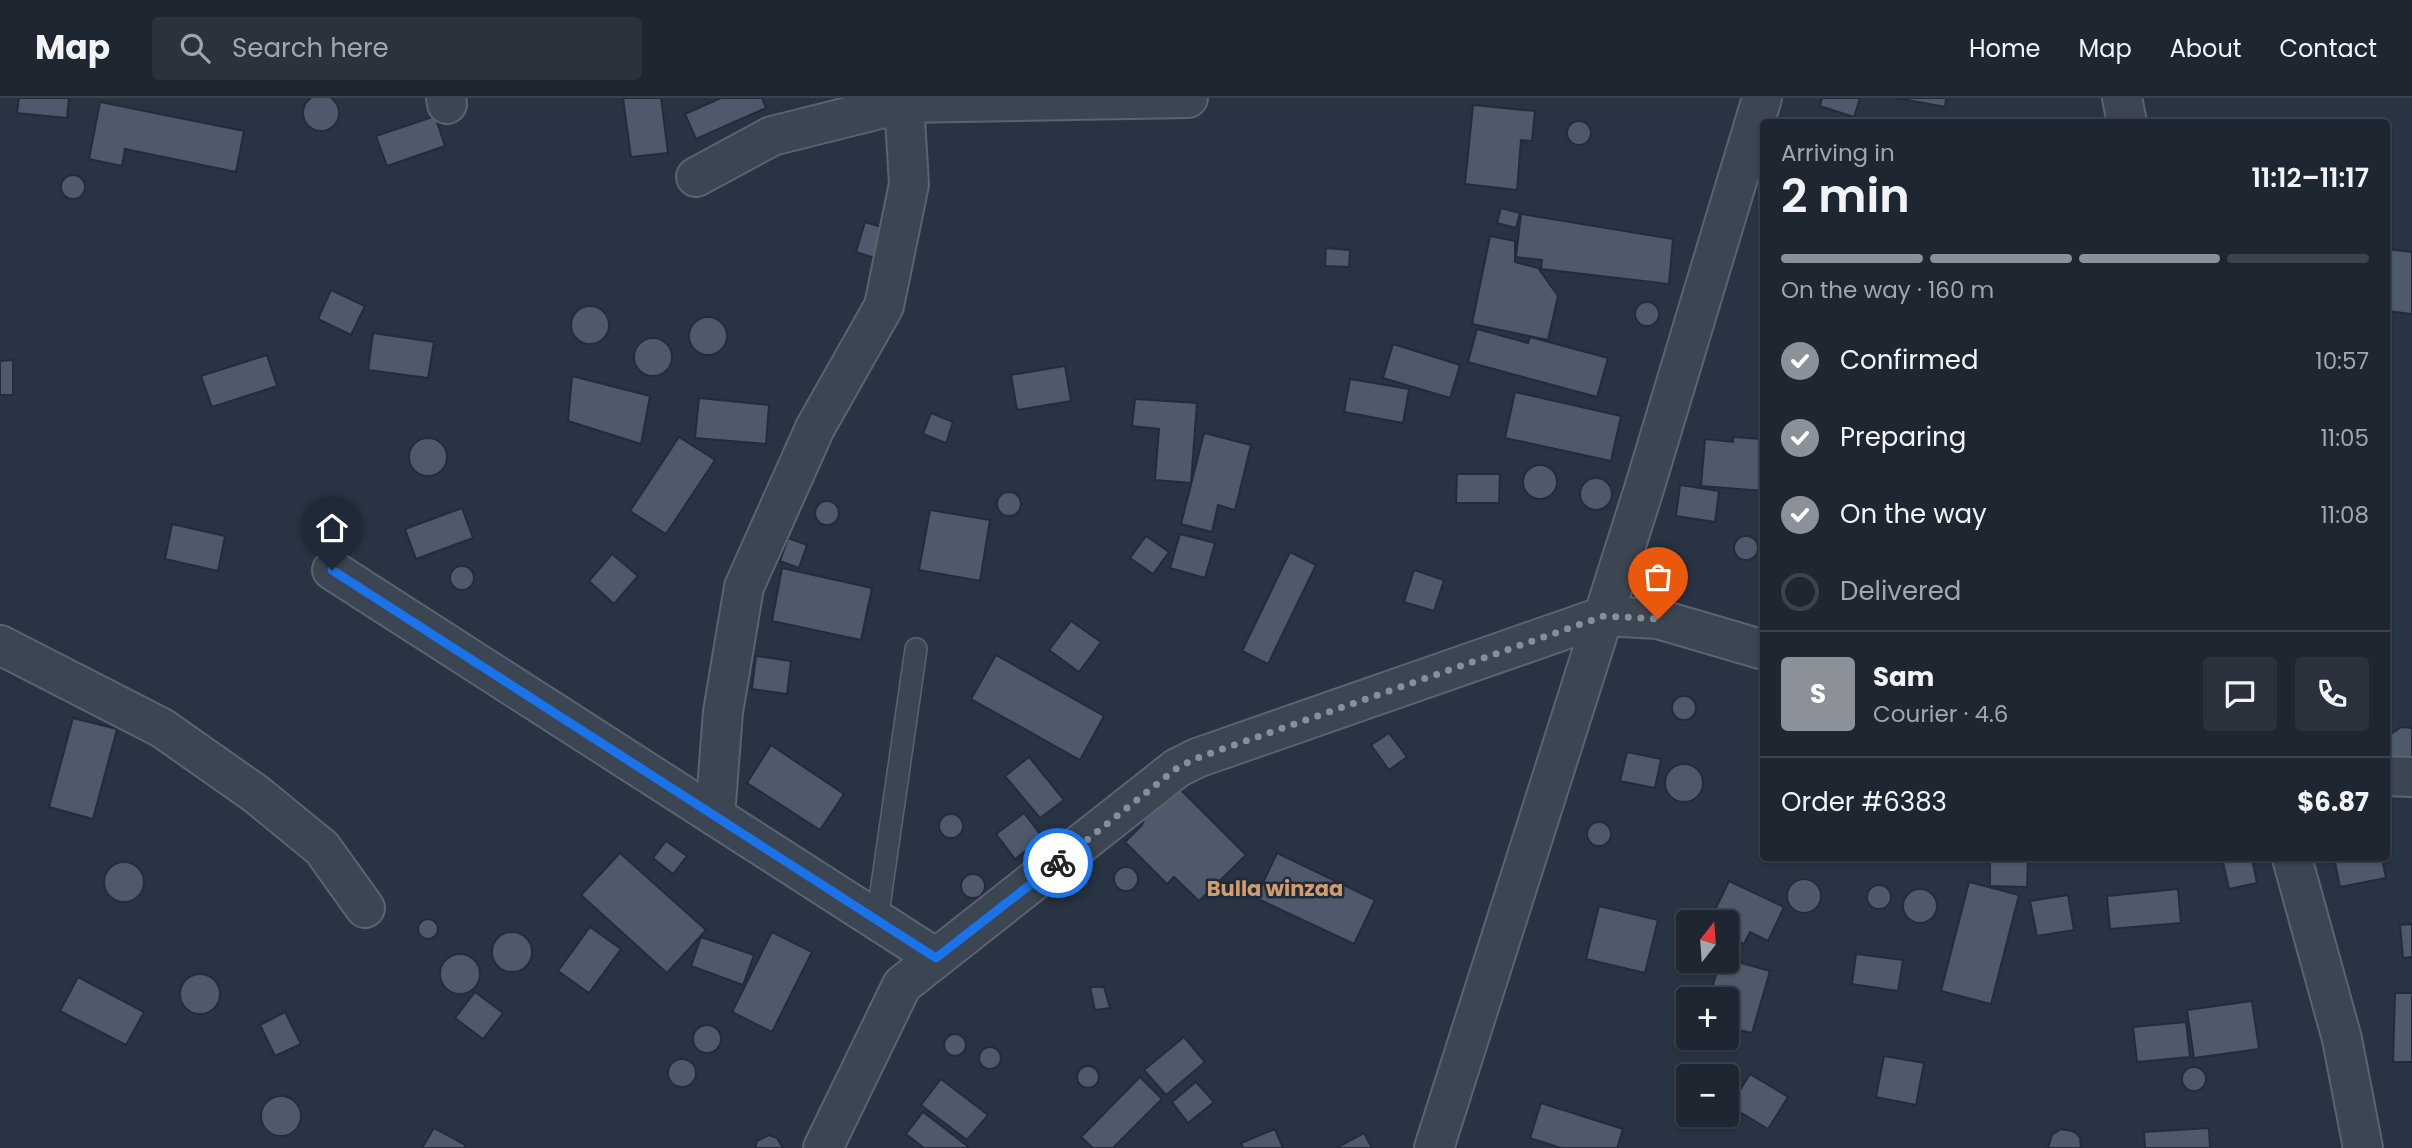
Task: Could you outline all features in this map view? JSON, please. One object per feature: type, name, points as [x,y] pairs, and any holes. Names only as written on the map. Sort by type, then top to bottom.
[{"type":"street","points":[[696,177],[772,136],[904,103],[1188,98]]},
{"type":"street","points":[[1434,1148],[1644,489],[1762,98]]},
{"type":"street","points":[[2122,98],[2126,119]]},
{"type":"street","points":[[715,816],[723,712],[744,587],[815,428],[884,306],[909,184],[904,103]]},
{"type":"street","points":[[332,570],[936,958]]},
{"type":"street","points":[[823,1148],[902,985],[1177,768],[1197,758],[1604,616],[1658,619],[1760,649]]},
{"type":"street","points":[[0,645],[162,728],[256,794],[321,848],[365,908]]},
{"type":"street","points":[[2390,776],[2412,777]]},
{"type":"street","points":[[2293,861],[2342,1039],[2363,1148]]},
{"type":"lane","points":[[877,920],[916,649]]},
{"type":"building","points":[[321,95],[334,100],[339,113],[334,126],[321,131],[308,126],[303,113],[308,100]]},
{"type":"building","points":[[19,98],[69,98],[67,118],[17,113]]},
{"type":"building","points":[[623,98],[661,98],[668,153],[631,157]]},
{"type":"building","points":[[721,98],[762,98],[766,108],[696,139],[685,114]]},
{"type":"building","points":[[1822,98],[1860,98],[1854,117],[1820,106]]},
{"type":"building","points":[[1897,98],[1946,98],[1945,107]]},
{"type":"building","points":[[100,102],[244,131],[236,172],[125,149],[122,166],[89,159]]},
{"type":"building","points":[[1473,105],[1535,111],[1532,141],[1521,140],[1517,190],[1465,184]]},
{"type":"building","points":[[435,116],[445,146],[387,166],[376,136]]},
{"type":"building","points":[[1579,121],[1590,128],[1591,133],[1584,144],[1579,145],[1568,138],[1567,133],[1574,122]]},
{"type":"building","points":[[73,175],[82,178],[85,187],[82,196],[73,199],[64,196],[61,187],[64,178]]},
{"type":"building","points":[[1501,208],[1520,213],[1516,228],[1497,223]]},
{"type":"building","points":[[1521,214],[1673,239],[1669,284],[1541,269],[1542,260],[1516,257]]},
{"type":"building","points":[[865,222],[888,229],[878,259],[856,252]]},
{"type":"building","points":[[1490,236],[1515,241],[1515,262],[1538,268],[1558,296],[1548,340],[1472,324]]},
{"type":"building","points":[[1326,248],[1350,250],[1349,267],[1325,266]]},
{"type":"building","points":[[2390,249],[2412,252],[2412,314],[2390,311]]},
{"type":"building","points":[[331,290],[365,306],[351,335],[318,319]]},
{"type":"building","points":[[1647,302],[1658,309],[1659,314],[1652,325],[1647,326],[1636,319],[1635,314],[1642,303]]},
{"type":"building","points":[[590,306],[603,312],[609,325],[603,338],[590,344],[577,338],[571,325],[577,312]]},
{"type":"building","points":[[708,317],[721,323],[727,336],[721,349],[708,355],[695,349],[689,336],[695,323]]},
{"type":"building","points":[[1477,329],[1528,343],[1530,337],[1608,358],[1597,397],[1468,362]]},
{"type":"building","points":[[373,333],[434,342],[428,378],[368,370]]},
{"type":"building","points":[[653,338],[666,344],[672,357],[666,370],[653,376],[640,370],[634,357],[640,344]]},
{"type":"building","points":[[1393,344],[1460,365],[1450,398],[1383,378]]},
{"type":"building","points":[[267,355],[277,386],[212,407],[201,376]]},
{"type":"building","points":[[13,360],[13,395],[0,395],[0,361]]},
{"type":"building","points":[[1065,366],[1071,401],[1017,410],[1011,375]]},
{"type":"building","points":[[572,376],[650,396],[641,444],[568,421]]},
{"type":"building","points":[[1350,379],[1409,389],[1403,423],[1344,412]]},
{"type":"building","points":[[1515,392],[1621,416],[1611,461],[1505,438]]},
{"type":"building","points":[[699,398],[769,405],[766,444],[695,438]]},
{"type":"building","points":[[1135,399],[1197,403],[1191,483],[1155,480],[1159,429],[1132,426]]},
{"type":"building","points":[[931,413],[953,422],[946,443],[923,434]]},
{"type":"building","points":[[1204,433],[1251,445],[1235,510],[1218,505],[1212,532],[1181,524]]},
{"type":"building","points":[[679,437],[715,460],[666,534],[630,511]]},
{"type":"building","points":[[1733,437],[1760,439],[1760,491],[1701,486],[1705,439],[1733,442]]},
{"type":"building","points":[[428,438],[441,444],[447,457],[441,470],[428,476],[415,470],[409,457],[415,444]]},
{"type":"building","points":[[1540,465],[1552,470],[1557,482],[1552,494],[1540,499],[1528,494],[1523,482],[1528,470]]},
{"type":"building","points":[[1457,474],[1500,474],[1499,503],[1456,503]]},
{"type":"building","points":[[1596,478],[1607,483],[1612,494],[1607,505],[1596,510],[1585,505],[1580,494],[1585,483]]},
{"type":"building","points":[[1680,485],[1719,491],[1715,522],[1676,516]]},
{"type":"building","points":[[1009,492],[1020,499],[1021,504],[1014,515],[1009,516],[998,509],[997,504],[1004,493]]},
{"type":"building","points":[[827,501],[838,508],[839,513],[832,524],[827,525],[816,518],[815,513],[822,502]]},
{"type":"building","points":[[462,508],[473,538],[416,559],[405,529]]},
{"type":"building","points":[[930,510],[990,520],[980,581],[919,570]]},
{"type":"building","points":[[172,524],[225,536],[218,571],[165,559]]},
{"type":"building","points":[[1180,534],[1215,543],[1205,578],[1170,568]]},
{"type":"building","points":[[1146,536],[1169,552],[1153,574],[1130,558]]},
{"type":"building","points":[[1746,536],[1757,543],[1758,548],[1751,559],[1746,560],[1735,553],[1734,548],[1741,537]]},
{"type":"building","points":[[788,538],[807,545],[799,568],[780,561]]},
{"type":"building","points":[[1290,552],[1316,565],[1268,664],[1242,651]]},
{"type":"building","points":[[612,554],[638,576],[614,604],[589,581]]},
{"type":"building","points":[[462,566],[471,569],[474,578],[471,587],[462,590],[453,587],[450,578],[453,569]]},
{"type":"building","points":[[782,568],[872,588],[861,640],[772,621]]},
{"type":"building","points":[[1414,570],[1444,580],[1434,611],[1404,602]]},
{"type":"building","points":[[1071,621],[1101,642],[1079,672],[1049,650]]},
{"type":"building","points":[[996,655],[1104,716],[1080,760],[971,699]]},
{"type":"building","points":[[756,656],[791,661],[787,694],[752,689]]},
{"type":"building","points":[[1684,696],[1695,703],[1696,708],[1689,719],[1684,720],[1673,713],[1672,708],[1679,697]]},
{"type":"building","points":[[73,718],[117,729],[93,819],[49,807]]},
{"type":"building","points":[[2401,727],[2412,728],[2412,765],[2390,757],[2391,734]]},
{"type":"building","points":[[1389,733],[1407,757],[1389,770],[1371,745]]},
{"type":"building","points":[[771,745],[844,794],[820,830],[747,783]]},
{"type":"building","points":[[1627,752],[1661,759],[1655,788],[1620,781]]},
{"type":"building","points":[[1029,757],[1064,800],[1040,818],[1005,776]]},
{"type":"building","points":[[1684,764],[1698,769],[1703,783],[1698,797],[1684,802],[1670,797],[1665,783],[1670,769]]},
{"type":"building","points":[[1177,786],[1246,855],[1199,901],[1174,877],[1167,884],[1125,842]]},
{"type":"building","points":[[1024,813],[1043,838],[1015,859],[996,834]]},
{"type":"building","points":[[951,814],[962,821],[963,826],[956,837],[951,838],[940,831],[939,826],[946,815]]},
{"type":"building","points":[[1599,822],[1610,829],[1611,834],[1604,845],[1599,846],[1588,839],[1587,834],[1594,823]]},
{"type":"building","points":[[666,841],[687,856],[673,874],[653,858]]},
{"type":"building","points":[[620,853],[706,930],[667,973],[581,895]]},
{"type":"building","points":[[1277,853],[1375,900],[1354,944],[1256,898]]},
{"type":"building","points":[[1990,861],[2028,861],[2027,887],[1990,886]]},
{"type":"building","points":[[2253,861],[2257,883],[2229,889],[2223,862]]},
{"type":"building","points":[[2335,861],[2383,861],[2386,878],[2340,887]]},
{"type":"building","points":[[124,862],[138,868],[144,882],[138,896],[124,902],[110,896],[104,882],[110,868]]},
{"type":"building","points":[[1126,867],[1137,874],[1138,879],[1131,890],[1126,891],[1115,884],[1114,879],[1121,868]]},
{"type":"building","points":[[973,874],[984,881],[985,886],[978,897],[973,898],[962,891],[961,886],[968,875]]},
{"type":"building","points":[[1804,879],[1816,884],[1821,896],[1816,908],[1804,913],[1792,908],[1787,896],[1792,884]]},
{"type":"building","points":[[1729,881],[1784,907],[1768,941],[1750,932],[1744,944],[1740,942],[1740,910],[1715,910]]},
{"type":"building","points":[[1969,882],[2019,895],[1991,1004],[1941,991]]},
{"type":"building","points":[[1879,885],[1890,892],[1891,897],[1884,908],[1879,909],[1868,902],[1867,897],[1874,886]]},
{"type":"building","points":[[1920,889],[1932,894],[1937,906],[1932,918],[1920,923],[1908,918],[1903,906],[1908,894]]},
{"type":"building","points":[[2178,889],[2181,923],[2110,929],[2107,896]]},
{"type":"building","points":[[2068,895],[2074,930],[2037,936],[2030,901]]},
{"type":"building","points":[[1599,906],[1658,920],[1645,973],[1586,959]]},
{"type":"building","points":[[428,919],[435,922],[438,929],[435,936],[428,939],[421,936],[418,929],[421,922]]},
{"type":"building","points":[[2412,924],[2412,957],[2403,958],[2400,925]]},
{"type":"building","points":[[590,927],[621,949],[589,993],[558,971]]},
{"type":"building","points":[[512,932],[526,938],[532,952],[526,966],[512,972],[498,966],[492,952],[498,938]]},
{"type":"building","points":[[772,932],[812,952],[772,1032],[732,1012]]},
{"type":"building","points":[[701,937],[754,955],[743,985],[691,966]]},
{"type":"building","points":[[460,954],[474,960],[480,974],[474,988],[460,994],[446,988],[440,974],[446,960]]},
{"type":"building","points":[[1856,954],[1903,960],[1898,991],[1852,984]]},
{"type":"building","points":[[1740,963],[1770,971],[1752,1033],[1739,1030],[1739,987],[1712,987],[1717,973],[1740,973]]},
{"type":"building","points":[[200,974],[214,980],[220,994],[214,1008],[200,1014],[186,1008],[180,994],[186,980]]},
{"type":"building","points":[[78,977],[144,1012],[126,1045],[60,1011]]},
{"type":"building","points":[[1090,987],[1104,987],[1110,1008],[1095,1010]]},
{"type":"building","points":[[475,992],[503,1013],[483,1039],[455,1018]]},
{"type":"building","points":[[2395,993],[2412,993],[2412,1062],[2393,1062]]},
{"type":"building","points":[[2252,1001],[2259,1049],[2194,1058],[2187,1010]]},
{"type":"building","points":[[285,1012],[301,1044],[275,1056],[260,1025]]},
{"type":"building","points":[[2186,1022],[2190,1057],[2137,1062],[2133,1027]]},
{"type":"building","points":[[707,1025],[717,1029],[721,1039],[717,1049],[707,1053],[697,1049],[693,1039],[697,1029]]},
{"type":"building","points":[[955,1034],[963,1037],[966,1045],[963,1053],[955,1056],[947,1053],[944,1045],[947,1037]]},
{"type":"building","points":[[1184,1037],[1205,1062],[1166,1095],[1144,1070]]},
{"type":"building","points":[[990,1047],[998,1050],[1001,1058],[998,1066],[990,1069],[982,1066],[979,1058],[982,1050]]},
{"type":"building","points":[[1884,1056],[1924,1063],[1916,1105],[1876,1097]]},
{"type":"building","points":[[682,1059],[692,1063],[696,1073],[692,1083],[682,1087],[672,1083],[668,1073],[672,1063]]},
{"type":"building","points":[[1088,1066],[1096,1069],[1099,1077],[1096,1085],[1088,1088],[1080,1085],[1077,1077],[1080,1069]]},
{"type":"building","points":[[2194,1067],[2205,1074],[2206,1079],[2199,1090],[2194,1091],[2183,1084],[2182,1079],[2189,1068]]},
{"type":"building","points":[[1750,1074],[1788,1097],[1768,1129],[1739,1111],[1739,1092]]},
{"type":"building","points":[[1140,1077],[1162,1099],[1113,1148],[1093,1148],[1081,1137]]},
{"type":"building","points":[[941,1079],[988,1115],[967,1140],[921,1105]]},
{"type":"building","points":[[1196,1082],[1214,1102],[1188,1123],[1172,1102]]},
{"type":"building","points":[[281,1096],[295,1102],[301,1116],[295,1130],[281,1136],[267,1130],[261,1116],[267,1102]]},
{"type":"building","points":[[1541,1103],[1623,1129],[1617,1148],[1561,1148],[1530,1138]]},
{"type":"building","points":[[923,1112],[970,1148],[924,1148],[906,1134]]},
{"type":"building","points":[[434,1128],[466,1145],[464,1148],[422,1148]]},
{"type":"building","points":[[2209,1128],[2210,1148],[2145,1148],[2144,1132]]},
{"type":"building","points":[[1275,1129],[1283,1148],[1243,1148],[1241,1143]]},
{"type":"building","points":[[2061,1129],[2077,1134],[2081,1148],[2048,1148],[2052,1135]]},
{"type":"building","points":[[1364,1133],[1372,1148],[1336,1148]]},
{"type":"building","points":[[769,1135],[777,1138],[783,1148],[755,1148],[757,1141]]},
{"type":"way so far","points":[[1058,863],[1177,768],[1197,758],[1604,616],[1658,619]]},
{"type":"district","name":"Bulla winzaa","points":[[1275,889]]},
{"type":"route","points":[[332,570],[936,958],[1058,863]]}]
